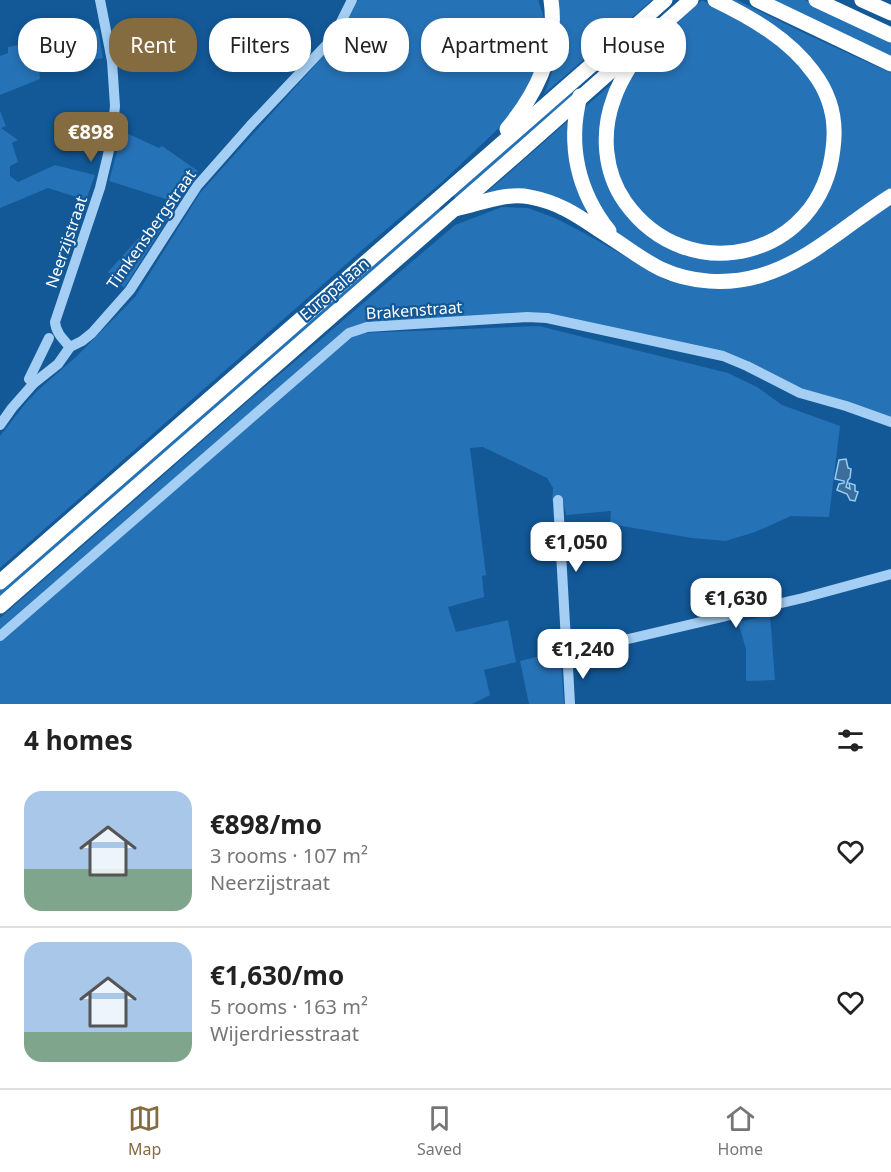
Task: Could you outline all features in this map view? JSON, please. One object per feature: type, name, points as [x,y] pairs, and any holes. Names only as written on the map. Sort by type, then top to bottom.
[{"type":"highway","points":[[463,177],[478,155],[507,130],[532,93],[544,68],[550,46],[553,24],[551,0]]},
{"type":"highway","name":"Europalaan","points":[[644,18],[664,0]]},
{"type":"highway","points":[[626,72],[614,97],[606,135],[608,163],[621,195],[633,212],[649,228],[677,244],[698,251],[722,253],[758,247],[791,229],[808,212],[828,176],[834,142],[831,106],[813,71],[789,46],[766,28],[716,0]]},
{"type":"highway","points":[[757,0],[891,64]]},
{"type":"highway","points":[[816,0],[891,35]]},
{"type":"highway","points":[[862,0],[891,13]]},
{"type":"highway","name":"Europalaan","points":[[671,18],[686,5]]},
{"type":"highway","name":"Europalaan","points":[[0,582],[584,72]]},
{"type":"highway","points":[[590,72],[579,99],[575,146],[582,182],[589,202],[617,241]]},
{"type":"highway","name":"Europalaan","points":[[0,606],[610,72]]},
{"type":"highway","points":[[452,210],[500,197],[529,197],[573,212],[654,265],[681,276],[710,281],[740,280],[760,276],[803,257],[891,196]]},
{"type":"street","name":"Neerzijstraat","points":[[70,347],[58,334],[55,322],[100,188],[111,142],[114,106],[112,61],[100,0]]},
{"type":"street","name":"Timkensbergstraat","points":[[34,383],[58,364],[70,347],[92,333],[130,290],[197,186],[333,38],[352,0]]},
{"type":"street","name":"Brakenstraat","points":[[0,636],[356,329],[547,318],[723,356],[800,393],[891,422]]},
{"type":"street","points":[[0,425],[34,383],[29,379],[49,338]]},
{"type":"street","points":[[558,500],[566,641],[573,652]]},
{"type":"street","points":[[573,652],[803,598],[891,573]]},
{"type":"street","points":[[570,704],[568,666],[573,652]]},
{"type":"shaded area","points":[[358,0],[538,0],[544,18],[421,18],[421,72],[535,72],[522,102],[500,127],[442,182],[0,568],[0,436],[25,404],[77,356],[135,297],[200,193],[323,57],[323,72],[409,72],[409,18],[349,18]]},
{"type":"shaded area","points":[[557,0],[652,0],[631,18],[581,18],[581,62],[544,94],[552,72],[569,72],[569,18],[558,18]]},
{"type":"shaded area","points":[[702,0],[764,34],[784,49],[803,70],[823,107],[828,135],[825,154],[814,189],[793,217],[758,240],[721,246],[698,244],[677,238],[644,215],[625,190],[617,172],[613,146],[614,121],[627,84],[633,72],[686,72],[686,18],[682,18]]},
{"type":"shaded area","points":[[724,0],[737,0],[891,73],[891,190],[781,263],[757,272],[721,275],[683,272],[648,257],[615,232],[599,210],[582,166],[581,115],[585,107],[615,81],[604,168],[669,246],[768,247],[783,242],[807,222],[823,200],[839,161],[841,148],[839,110],[825,79]]},
{"type":"shaded area","points":[[773,0],[805,0],[891,41],[891,56]]},
{"type":"shaded area","points":[[97,29],[103,58],[97,59]]},
{"type":"shaded area","points":[[18,45],[18,72],[39,72],[40,79],[0,95],[0,56],[8,53],[8,47]]},
{"type":"shaded area","points":[[575,87],[573,96],[456,199],[452,194]]},
{"type":"shaded area","points":[[0,111],[6,126],[1,128],[18,140],[12,143],[18,162],[10,166],[10,176],[18,182],[55,165],[95,175],[86,200],[48,188],[0,208]]},
{"type":"shaded area","points":[[569,120],[567,147],[587,210],[581,211],[512,189],[486,193]]},
{"type":"shaded area","points":[[120,130],[159,148],[162,146],[198,171],[124,288],[108,272],[172,201],[109,181],[119,145]]},
{"type":"shaded area","points":[[891,206],[891,419],[801,388],[744,359],[653,336],[544,314],[360,325],[0,632],[0,618],[248,401],[455,225],[502,207],[528,208],[555,218],[586,234],[668,281],[720,288],[773,280],[828,250],[874,214]]},
{"type":"shaded area","points":[[438,207],[443,211],[0,598],[0,588]]},
{"type":"shaded area","points":[[539,326],[728,373],[757,387],[782,405],[840,426],[829,517],[791,516],[755,532],[726,541],[692,538],[610,524],[611,511],[566,515],[563,500],[553,500],[552,503],[553,488],[547,478],[483,447],[470,448],[486,575],[482,576],[484,597],[448,607],[456,632],[508,620],[516,662],[484,670],[490,695],[472,704],[0,704],[0,640],[351,338],[360,333]]},
{"type":"shaded area","points":[[846,459],[848,468],[851,469],[846,487],[850,489],[849,483],[855,485],[855,491],[858,492],[855,501],[850,500],[847,494],[837,490],[839,484],[844,483],[844,481],[835,479],[839,460]]},
{"type":"shaded area","points":[[770,615],[775,680],[746,681],[746,649],[738,622]]},
{"type":"shaded area","points":[[560,651],[564,704],[529,704],[520,661]]}]
